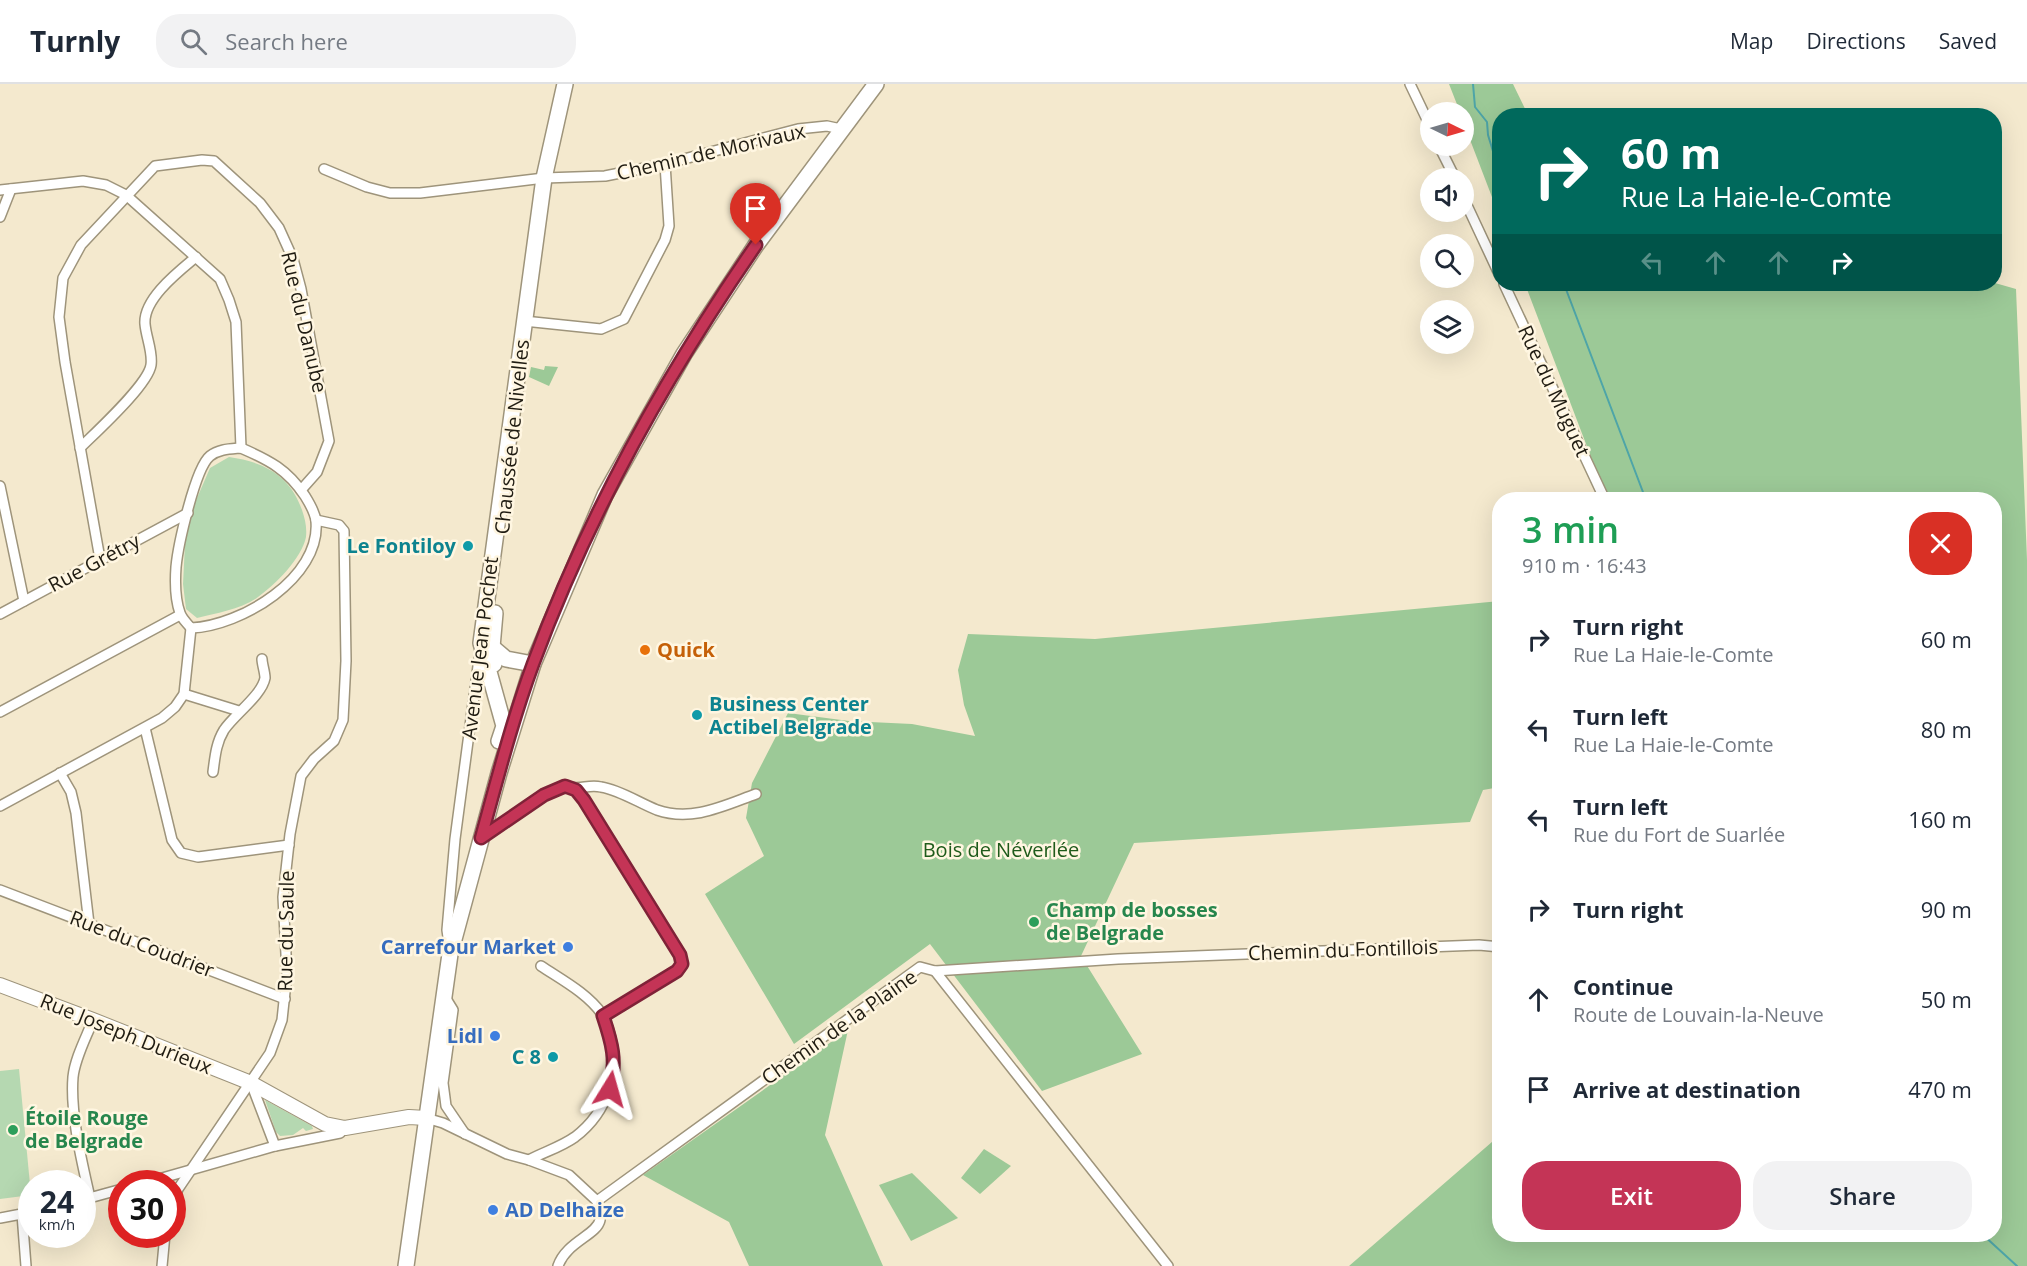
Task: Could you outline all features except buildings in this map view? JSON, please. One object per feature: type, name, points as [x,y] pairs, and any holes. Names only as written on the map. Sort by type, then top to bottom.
[{"type":"main road","points":[[544,178],[565,84]]},
{"type":"main road","points":[[450,954],[511,730],[533,664],[605,495],[684,354],[736,273],[876,84]]},
{"type":"main road","name":"Avenue Jean Pochet","points":[[487,645],[524,321],[544,178]]},
{"type":"main road","name":"Chaussée de Nivelles","points":[[487,645],[493,626],[524,321]]},
{"type":"main road","points":[[487,645],[506,659],[533,664]]},
{"type":"main road","points":[[487,645],[511,730]]},
{"type":"main road","points":[[487,645],[504,726],[495,760],[499,773]]},
{"type":"main road","name":"Avenue Jean Pochet","points":[[406,1266],[450,954]]},
{"type":"street","points":[[1410,84],[1420,105]]},
{"type":"street","name":"Chemin de Morivaux","points":[[324,169],[390,193],[420,194],[544,178],[605,176],[665,164],[798,129],[827,126],[842,129]]},
{"type":"street","name":"Rue du Danube","points":[[100,559],[59,317],[63,278],[81,245],[155,166],[202,160],[214,161],[260,203],[279,228],[293,259],[301,290],[329,441],[317,472],[301,490]]},
{"type":"street","points":[[524,321],[601,329],[624,319],[665,240],[669,226],[665,164]]},
{"type":"street","points":[[0,190],[83,181],[106,185],[126,195],[219,279],[236,322],[241,447]]},
{"type":"street","points":[[0,217],[11,189]]},
{"type":"street","points":[[1474,220],[1492,259]]},
{"type":"street","points":[[80,448],[142,384],[151,366],[144,322],[150,303],[171,279],[196,257]]},
{"type":"street","name":"Rue du Muguet","points":[[1507,291],[1601,492]]},
{"type":"street","points":[[0,806],[162,718],[175,707],[184,694],[191,628],[180,615],[176,589],[176,567],[188,513],[198,476],[208,457],[223,449],[241,447],[268,460],[294,480],[311,505],[316,520],[315,544],[296,575],[273,597],[242,615],[191,628]]},
{"type":"street","points":[[0,486],[24,601]]},
{"type":"street","name":"Rue Grétry","points":[[0,614],[188,513]]},
{"type":"street","name":"Rue du Saule","points":[[186,1178],[270,1053],[282,1020],[287,973],[283,897],[301,776],[314,759],[334,741],[343,720],[346,661],[344,531],[339,525],[316,520]]},
{"type":"street","points":[[0,712],[180,615]]},
{"type":"street","name":"Avenue Jean Pochet","points":[[450,954],[447,930],[455,839],[487,645]]},
{"type":"street","points":[[213,772],[217,746],[224,731],[239,711],[258,693],[265,678],[261,659]]},
{"type":"street","points":[[184,694],[239,711]]},
{"type":"street","points":[[145,728],[172,840],[181,853],[198,857],[289,845]]},
{"type":"street","points":[[60,773],[71,792],[76,813],[89,924]]},
{"type":"street","points":[[481,838],[544,795],[565,786],[576,790],[584,800],[680,955],[682,964],[677,971],[603,1016]]},
{"type":"street","points":[[576,790],[589,786],[602,787],[678,816],[721,808],[756,794]]},
{"type":"street","name":"Rue du Coudrier","points":[[0,890],[285,999]]},
{"type":"street","name":"Chemin du Fontillois","points":[[935,970],[1118,959],[1492,946]]},
{"type":"street","points":[[529,1160],[573,1138],[597,1115],[610,1089],[614,1071],[613,1044],[603,1016],[587,997],[541,966]]},
{"type":"street","name":"Chemin de la Plaine","points":[[597,1201],[920,967],[935,970],[1168,1266]]},
{"type":"street","name":"Rue Joseph Durieux","points":[[0,985],[251,1083],[325,1124],[345,1128]]},
{"type":"street","points":[[444,996],[453,1010],[443,1083],[446,1106],[466,1136]]},
{"type":"street","points":[[82,1170],[73,1076],[93,1020]]},
{"type":"street","points":[[251,1083],[275,1146]]},
{"type":"street","points":[[186,1170],[275,1146],[340,1133],[345,1128],[409,1117],[426,1118],[443,1123],[507,1154],[569,1175],[597,1201],[600,1220],[596,1228],[567,1249],[561,1256],[558,1266]]},
{"type":"street","points":[[0,1218],[18,1215]]},
{"type":"street","points":[[26,1248],[26,1266]]},
{"type":"street","points":[[162,1266],[164,1248]]},
{"type":"green space","points":[[1449,84],[1513,84],[1525,108],[1492,108],[1492,197],[1474,150],[1474,102],[1456,102]]},
{"type":"green space","points":[[2002,285],[2016,289],[2027,560],[2027,1266],[1349,1266],[1492,1142],[1492,1242],[2002,1242],[2002,492],[1604,492],[1528,291],[2002,291]]},
{"type":"green space","points":[[545,366],[558,367],[549,386],[529,377],[531,367],[544,370]]},
{"type":"green space","points":[[229,457],[253,462],[283,479],[297,498],[302,510],[306,523],[306,537],[294,562],[272,586],[258,597],[237,608],[197,618],[186,609],[183,584],[185,544],[194,505],[210,468]]},
{"type":"green space","name":"Bois de Néverlée","points":[[1492,602],[1492,788],[1483,790],[1470,822],[1134,843],[1081,956],[1142,1054],[1042,1091],[930,944],[794,1044],[705,894],[764,856],[746,818],[752,783],[788,713],[849,721],[912,724],[975,736],[964,705],[958,670],[968,634],[1095,639]]},
{"type":"green space","points":[[848,1030],[825,1135],[883,1266],[749,1266],[729,1222],[643,1175]]},
{"type":"green space","name":"Étoile Rouge de Belgrade","points":[[19,1069],[29,1170],[18,1170],[18,1197],[0,1199],[0,1071]]},
{"type":"green space","points":[[265,1100],[312,1126],[313,1129],[306,1131],[303,1128],[293,1135],[280,1136],[276,1132]]},
{"type":"green space","points":[[984,1149],[1011,1166],[980,1194],[961,1178]]},
{"type":"green space","points":[[912,1173],[958,1218],[911,1241],[879,1185]]},
{"type":"waterway","points":[[1473,84],[1475,107],[1487,122],[1492,148]]},
{"type":"waterway","points":[[1567,291],[1643,492]]},
{"type":"waterway","points":[[1991,1242],[2017,1266]]},
{"type":"place","name":"Le Fontiloy","points":[[468,546]]},
{"type":"place","name":"Quick","points":[[645,650]]},
{"type":"place","name":"Business Center Actibel Belgrade","points":[[697,715]]},
{"type":"place","name":"Champ de bosses de Belgrade","points":[[1034,922]]},
{"type":"place","name":"Carrefour Market","points":[[568,947]]},
{"type":"place","name":"Lidl","points":[[495,1036]]},
{"type":"place","name":"C 8","points":[[553,1057]]},
{"type":"place","name":"Étoile Rouge de Belgrade","points":[[13,1130]]},
{"type":"place","name":"AD Delhaize","points":[[493,1210]]},
{"type":"route","points":[[610,1089],[614,1071],[613,1044],[603,1016],[677,971],[682,964],[680,955],[576,790],[565,786],[544,795],[481,838],[511,730],[533,664],[605,495],[684,354],[756,245]]}]
